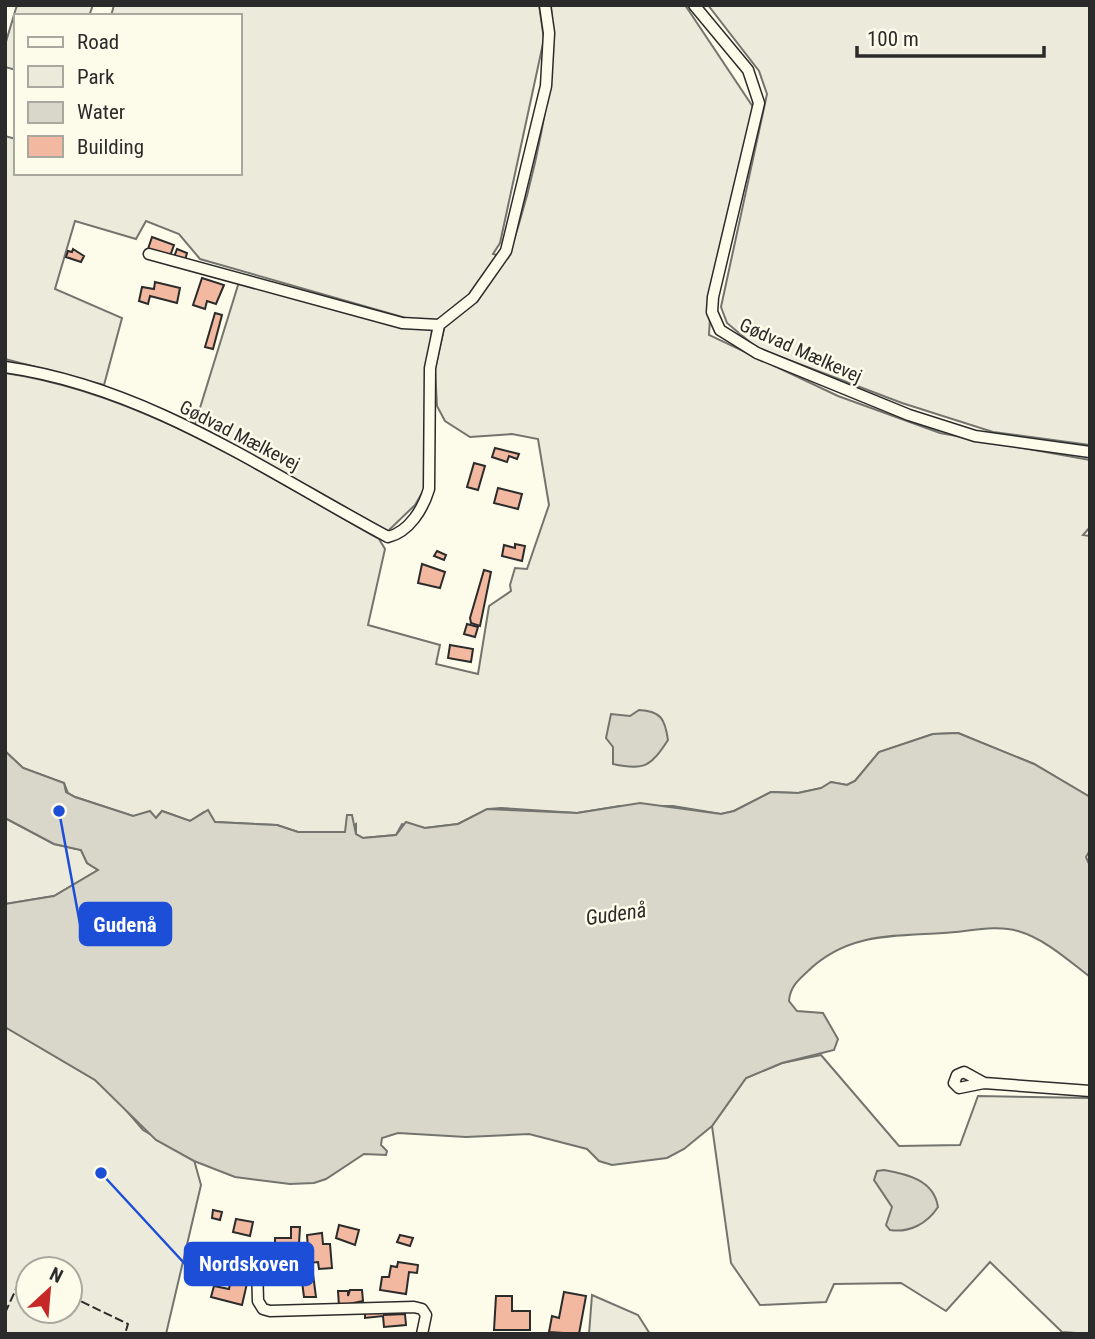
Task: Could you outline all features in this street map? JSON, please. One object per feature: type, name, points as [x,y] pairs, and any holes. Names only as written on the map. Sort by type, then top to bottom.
[{"type":"street","points":[[149,254],[402,323],[439,325],[473,298],[506,251],[546,86],[549,33],[545,5]]},
{"type":"street","name":"Gødvad Mælkevej","points":[[694,5],[748,71],[759,103],[713,297],[712,312],[720,330],[757,353],[908,415],[975,436],[1090,452]]},
{"type":"street","name":"Gødvad Mælkevej","points":[[5,368],[89,387],[154,412],[263,465],[387,537],[398,534],[414,517],[429,489],[430,368],[439,325]]},
{"type":"street","points":[[984,1083],[1090,1091]]},
{"type":"street","points":[[257,1266],[258,1301],[262,1309],[270,1311],[414,1307],[422,1309],[426,1315],[422,1334]]},
{"type":"green space","points":[[17,5],[93,5],[90,14],[14,14]]},
{"type":"green space","points":[[114,5],[539,5],[544,39],[500,243],[493,254],[508,258],[526,199],[547,100],[552,35],[551,5],[685,5],[753,107],[712,284],[709,335],[838,396],[940,433],[1090,460],[1090,527],[1083,535],[1090,536],[1090,797],[1034,764],[958,733],[933,734],[879,752],[855,781],[847,785],[831,782],[822,788],[798,793],[771,792],[734,811],[721,814],[673,806],[620,806],[577,813],[501,808],[488,809],[458,824],[425,828],[402,824],[396,835],[363,838],[356,834],[356,824],[345,832],[298,832],[277,825],[215,822],[204,812],[190,821],[162,811],[156,818],[133,816],[75,797],[68,793],[64,783],[23,768],[5,751],[5,373],[56,383],[105,398],[152,417],[245,463],[379,539],[385,549],[368,625],[440,645],[436,664],[478,674],[489,606],[511,591],[515,568],[527,569],[549,505],[538,439],[512,434],[470,437],[445,421],[437,406],[435,369],[444,329],[200,259],[179,234],[146,221],[136,239],[75,221],[55,289],[122,318],[104,385],[5,359],[5,136],[14,138],[14,175],[242,175],[242,14],[112,14]]},
{"type":"green space","points":[[708,5],[1090,5],[1090,445],[993,432],[902,403],[757,348],[727,323],[721,307],[767,94],[759,71]]},
{"type":"green space","points":[[14,15],[14,69],[5,67],[5,45]]},
{"type":"green space","points":[[239,282],[432,329],[425,399],[425,488],[415,505],[388,531],[195,424]]},
{"type":"green space","points":[[5,818],[54,844],[81,850],[87,863],[98,870],[54,896],[5,904]]},
{"type":"green space","points":[[5,1027],[95,1080],[113,1095],[143,1130],[194,1160],[201,1185],[166,1334],[5,1334]]},
{"type":"green space","points":[[821,1055],[899,1146],[960,1145],[978,1096],[1090,1098],[1090,1334],[1062,1332],[990,1262],[946,1311],[901,1283],[834,1284],[826,1302],[760,1305],[731,1263],[712,1126],[746,1078],[782,1063]]},
{"type":"green space","points":[[592,1295],[638,1315],[650,1334],[589,1334]]},
{"type":"water","points":[[639,710],[661,717],[668,740],[657,756],[646,764],[633,767],[613,764],[613,747],[606,738],[611,714],[630,716]]},
{"type":"water","points":[[958,733],[1034,764],[1090,797],[1090,850],[1086,857],[1090,866],[1090,977],[1047,945],[1009,929],[990,928],[889,936],[839,949],[801,978],[793,988],[789,1001],[797,1011],[823,1013],[838,1039],[834,1050],[782,1063],[746,1078],[712,1126],[684,1149],[667,1158],[612,1165],[599,1161],[587,1149],[529,1134],[466,1137],[398,1133],[382,1138],[381,1145],[387,1151],[386,1155],[364,1154],[326,1179],[314,1183],[290,1184],[235,1177],[194,1161],[156,1140],[95,1080],[5,1027],[5,904],[54,896],[98,870],[87,863],[81,850],[54,844],[5,818],[5,751],[23,768],[64,783],[66,792],[75,797],[133,816],[150,811],[156,818],[162,811],[190,821],[208,810],[215,822],[277,825],[298,832],[345,832],[347,815],[352,815],[356,834],[363,838],[396,835],[406,822],[425,828],[458,824],[487,809],[577,813],[640,803],[721,814],[734,811],[771,792],[798,793],[821,788],[831,782],[847,785],[855,781],[879,752],[933,734]]},
{"type":"water","points":[[877,1171],[910,1176],[931,1190],[938,1207],[929,1218],[911,1229],[890,1230],[886,1225],[892,1207],[874,1180]]},
{"type":"building","points":[[152,237],[174,245],[170,256],[148,249]]},
{"type":"building","points":[[73,249],[84,256],[81,262],[66,257],[68,251],[72,252]]},
{"type":"building","points":[[177,249],[187,253],[185,260],[174,257]]},
{"type":"building","points":[[202,278],[224,285],[216,304],[207,301],[205,309],[193,305]]},
{"type":"building","points":[[155,282],[180,288],[177,303],[150,296],[148,304],[139,301],[142,287],[154,289]]},
{"type":"building","points":[[215,313],[222,315],[213,349],[205,347]]},
{"type":"building","points":[[495,448],[519,454],[517,459],[509,456],[507,462],[492,457]]},
{"type":"building","points":[[474,463],[485,466],[478,490],[467,487]]},
{"type":"building","points":[[498,488],[522,494],[518,509],[494,503]]},
{"type":"building","points":[[515,544],[525,546],[522,561],[502,556],[504,545],[515,548]]},
{"type":"building","points":[[437,551],[446,555],[444,560],[434,556]]},
{"type":"building","points":[[422,564],[445,572],[440,588],[418,583]]},
{"type":"building","points":[[484,570],[491,572],[480,626],[471,623],[470,618]]},
{"type":"building","points":[[467,624],[478,627],[475,637],[464,634]]},
{"type":"building","points":[[450,645],[473,649],[471,662],[448,658]]},
{"type":"building","points":[[213,1210],[222,1212],[220,1220],[212,1218]]},
{"type":"building","points":[[236,1219],[253,1222],[250,1236],[233,1232]]},
{"type":"building","points":[[339,1225],[359,1230],[355,1245],[336,1238]]},
{"type":"building","points":[[291,1227],[300,1227],[297,1276],[284,1276],[284,1280],[258,1276],[258,1260],[268,1260],[269,1249],[275,1249],[275,1238],[291,1238]]},
{"type":"building","points":[[322,1233],[323,1244],[330,1244],[332,1268],[319,1269],[318,1262],[309,1263],[307,1235]]},
{"type":"building","points":[[400,1235],[413,1238],[410,1246],[397,1242]]},
{"type":"building","points":[[398,1262],[418,1265],[417,1273],[409,1272],[406,1294],[380,1290],[382,1277],[389,1277],[391,1266],[397,1267]]},
{"type":"building","points":[[301,1274],[313,1274],[316,1297],[304,1297]]},
{"type":"building","points":[[232,1275],[248,1279],[242,1305],[211,1297],[214,1286],[229,1289]]},
{"type":"building","points":[[350,1290],[362,1290],[363,1301],[339,1306],[338,1291],[348,1291],[348,1296]]},
{"type":"building","points":[[564,1292],[586,1296],[579,1334],[549,1332],[552,1316],[559,1318]]},
{"type":"building","points":[[496,1296],[512,1296],[512,1311],[530,1311],[530,1330],[494,1330]]},
{"type":"building","points":[[384,1312],[384,1315],[405,1314],[406,1325],[384,1327],[383,1316],[365,1318],[365,1313]]},
{"type":"fence","points":[[5,1313],[14,1293]]},
{"type":"fence","points":[[84,1303],[128,1324],[125,1334]]},
{"type":"place","name":"Gudenå","points":[[59,811]]},
{"type":"place","name":"Nordskoven","points":[[101,1173]]}]
